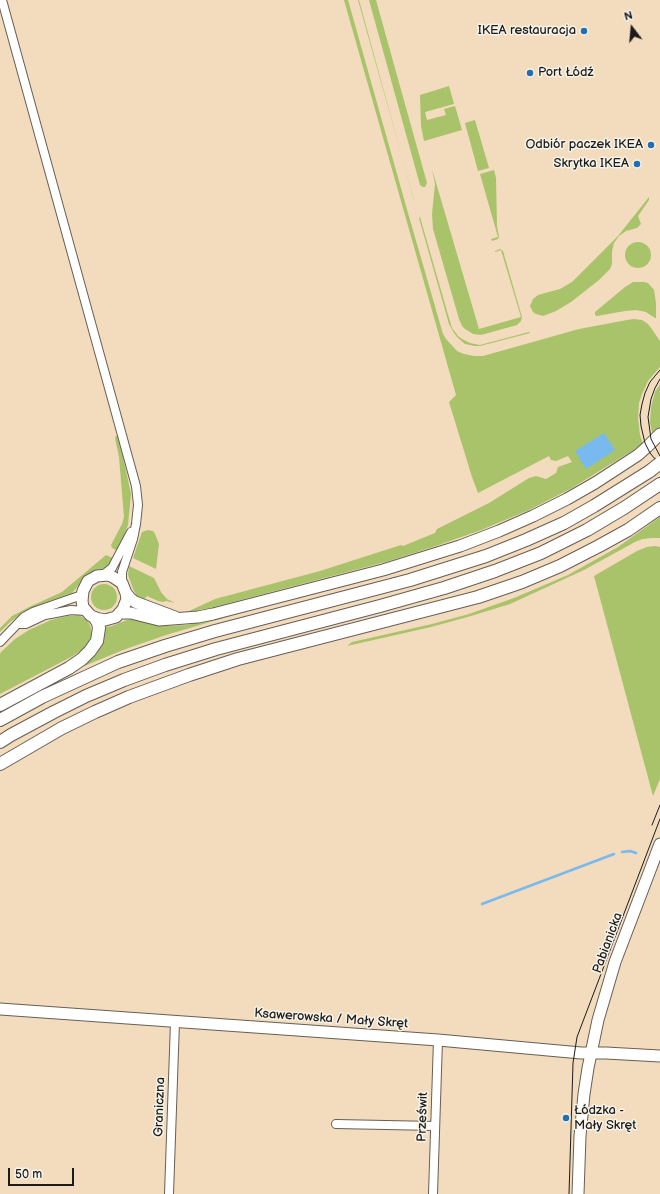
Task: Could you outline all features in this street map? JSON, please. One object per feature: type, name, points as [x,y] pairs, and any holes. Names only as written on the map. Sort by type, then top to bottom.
[{"type":"main road","points":[[120,613],[131,612],[159,620],[198,617],[383,570],[460,546],[499,531],[567,499],[595,483],[644,450],[660,434]]},
{"type":"main road","points":[[644,450],[660,447]]},
{"type":"main road","points":[[0,720],[42,697],[118,662],[215,631],[410,580],[486,556],[564,523],[650,471],[660,463]]},
{"type":"main road","points":[[0,742],[11,734],[86,696],[165,665],[216,649],[380,606],[496,572],[542,553],[588,530],[658,485]]},
{"type":"main road","points":[[0,764],[62,728],[95,712],[129,697],[189,675],[238,659],[478,597],[522,582],[560,566],[599,546],[628,530],[660,508]]},
{"type":"main road","points":[[0,705],[69,668],[90,651],[97,640],[99,628],[98,623],[82,602],[82,591],[88,581],[92,578],[103,575],[113,577],[135,602],[177,618]]},
{"type":"main road","points":[[91,615],[106,620],[120,613],[126,604],[124,588]]},
{"type":"main road","name":"Pabianicka","points":[[578,1194],[582,1114],[591,1053],[598,1020],[608,982],[660,844]]},
{"type":"main road","name":"Ksawerowska / Mały Skręt","points":[[0,1009],[438,1040],[574,1053],[660,1056]]},
{"type":"street","points":[[2,0],[134,477],[137,496],[137,512],[133,539],[122,572],[124,588]]},
{"type":"street","points":[[103,575],[112,568],[128,539],[134,525],[137,512]]},
{"type":"street","points":[[0,642],[19,624],[24,617],[33,612],[79,596],[82,591]]},
{"type":"street","points":[[19,624],[26,624],[45,615],[71,610],[91,615]]},
{"type":"street","name":"Graniczna","points":[[169,1194],[175,1022]]},
{"type":"street","name":"Prześwit","points":[[433,1194],[438,1040]]},
{"type":"street","points":[[336,1124],[435,1126]]},
{"type":"green space","points":[[344,0],[348,0],[408,213],[443,334],[446,339],[457,351],[474,356],[483,356],[579,329],[634,319],[642,320],[648,324],[660,341],[660,367],[648,381],[639,403],[638,418],[640,435],[643,444],[572,488],[529,510],[481,530],[389,561],[210,608],[187,612],[215,599],[320,571],[401,545],[403,546],[435,533],[437,529],[489,503],[529,478],[536,476],[546,479],[556,473],[558,467],[572,462],[568,456],[556,461],[551,460],[549,456],[478,493],[449,402],[456,395]]},
{"type":"green space","points":[[358,0],[359,0],[402,157]]},
{"type":"green space","points":[[369,0],[376,0],[427,183],[425,187],[420,185]]},
{"type":"green space","points":[[449,86],[454,104],[425,112],[427,120],[446,115],[444,109],[455,106],[462,130],[424,141],[421,126],[420,95]]},
{"type":"green space","points":[[475,120],[489,168],[478,171],[465,123]]},
{"type":"green space","points":[[432,169],[479,329],[521,317],[501,250],[495,252],[500,249],[503,251],[522,317],[521,321],[517,325],[481,335],[473,334],[462,326],[433,229],[432,214],[435,184]]},
{"type":"green space","points":[[494,170],[496,178],[497,226],[499,237],[498,239],[492,241],[491,239],[498,237],[480,174]]},
{"type":"green space","points":[[649,197],[649,200],[638,216],[641,224],[637,228],[626,231],[619,236],[614,243],[612,251],[612,264],[610,269],[599,280],[571,302],[556,311],[543,316],[533,312],[530,306],[533,299],[538,295],[560,289],[572,282],[618,236]]},
{"type":"green space","points":[[420,217],[452,328],[458,336],[470,343],[480,345],[529,332],[530,333],[480,346],[465,344],[457,337],[449,324],[419,218]]},
{"type":"green space","points":[[638,242],[647,246],[651,255],[647,264],[638,268],[629,264],[625,255],[629,246]]},
{"type":"green space","points":[[633,282],[648,283],[654,290],[656,318],[646,312],[636,310],[597,316],[595,315],[595,312]]},
{"type":"green space","points":[[660,384],[660,428],[653,436],[650,423],[651,407],[655,392]]},
{"type":"green space","points":[[118,433],[131,494],[128,525],[118,551],[112,548],[111,545],[124,517],[119,457],[115,438]]},
{"type":"green space","points":[[660,517],[660,538],[643,539],[635,542],[584,570],[510,604],[431,627],[347,646],[352,642],[469,614],[514,598],[568,575],[618,547]]},
{"type":"green space","points":[[148,530],[153,531],[159,544],[156,569],[133,558],[142,532]]},
{"type":"green space","points":[[655,546],[660,547],[660,779],[653,796],[594,576],[637,551]]},
{"type":"green space","points":[[106,555],[113,558],[109,564],[105,568],[94,571],[86,576],[72,593],[38,605],[21,614],[0,632],[0,628],[12,616],[62,592]]},
{"type":"green space","points":[[129,566],[154,578],[161,592],[167,599],[175,603],[158,601],[147,596],[144,600],[137,596],[128,575]]},
{"type":"green space","points":[[104,584],[113,588],[117,597],[113,606],[104,610],[95,606],[91,597],[95,588]]},
{"type":"green space","points":[[79,615],[88,621],[92,635],[91,641],[82,650],[0,694],[1,652],[15,639],[29,630],[51,620]]},
{"type":"green space","points":[[234,615],[166,635],[123,650],[77,669],[98,644],[106,627],[131,619],[168,626],[187,625]]},
{"type":"water","points":[[604,433],[615,450],[586,469],[575,451]]},
{"type":"waterway","points":[[622,852],[630,851],[636,853]]},
{"type":"waterway","points":[[482,904],[614,854]]},
{"type":"tram line","points":[[660,370],[650,382],[645,393],[640,415],[645,443],[650,453],[660,465]]},
{"type":"tram line","points":[[660,379],[651,399],[648,417],[651,439],[660,456]]},
{"type":"tram line","points":[[652,825],[660,805]]},
{"type":"tram line","points":[[569,1194],[573,1063],[577,1037],[660,819]]},
{"type":"place","name":"IKEA restauracja","points":[[584,31]]},
{"type":"place","name":"Port Łódź","points":[[530,73]]},
{"type":"place","name":"Odbiór paczek IKEA","points":[[651,145]]},
{"type":"place","name":"Skrytka IKEA","points":[[637,164]]},
{"type":"place","name":"Łódzka - Mały Skręt","points":[[566,1118]]}]
